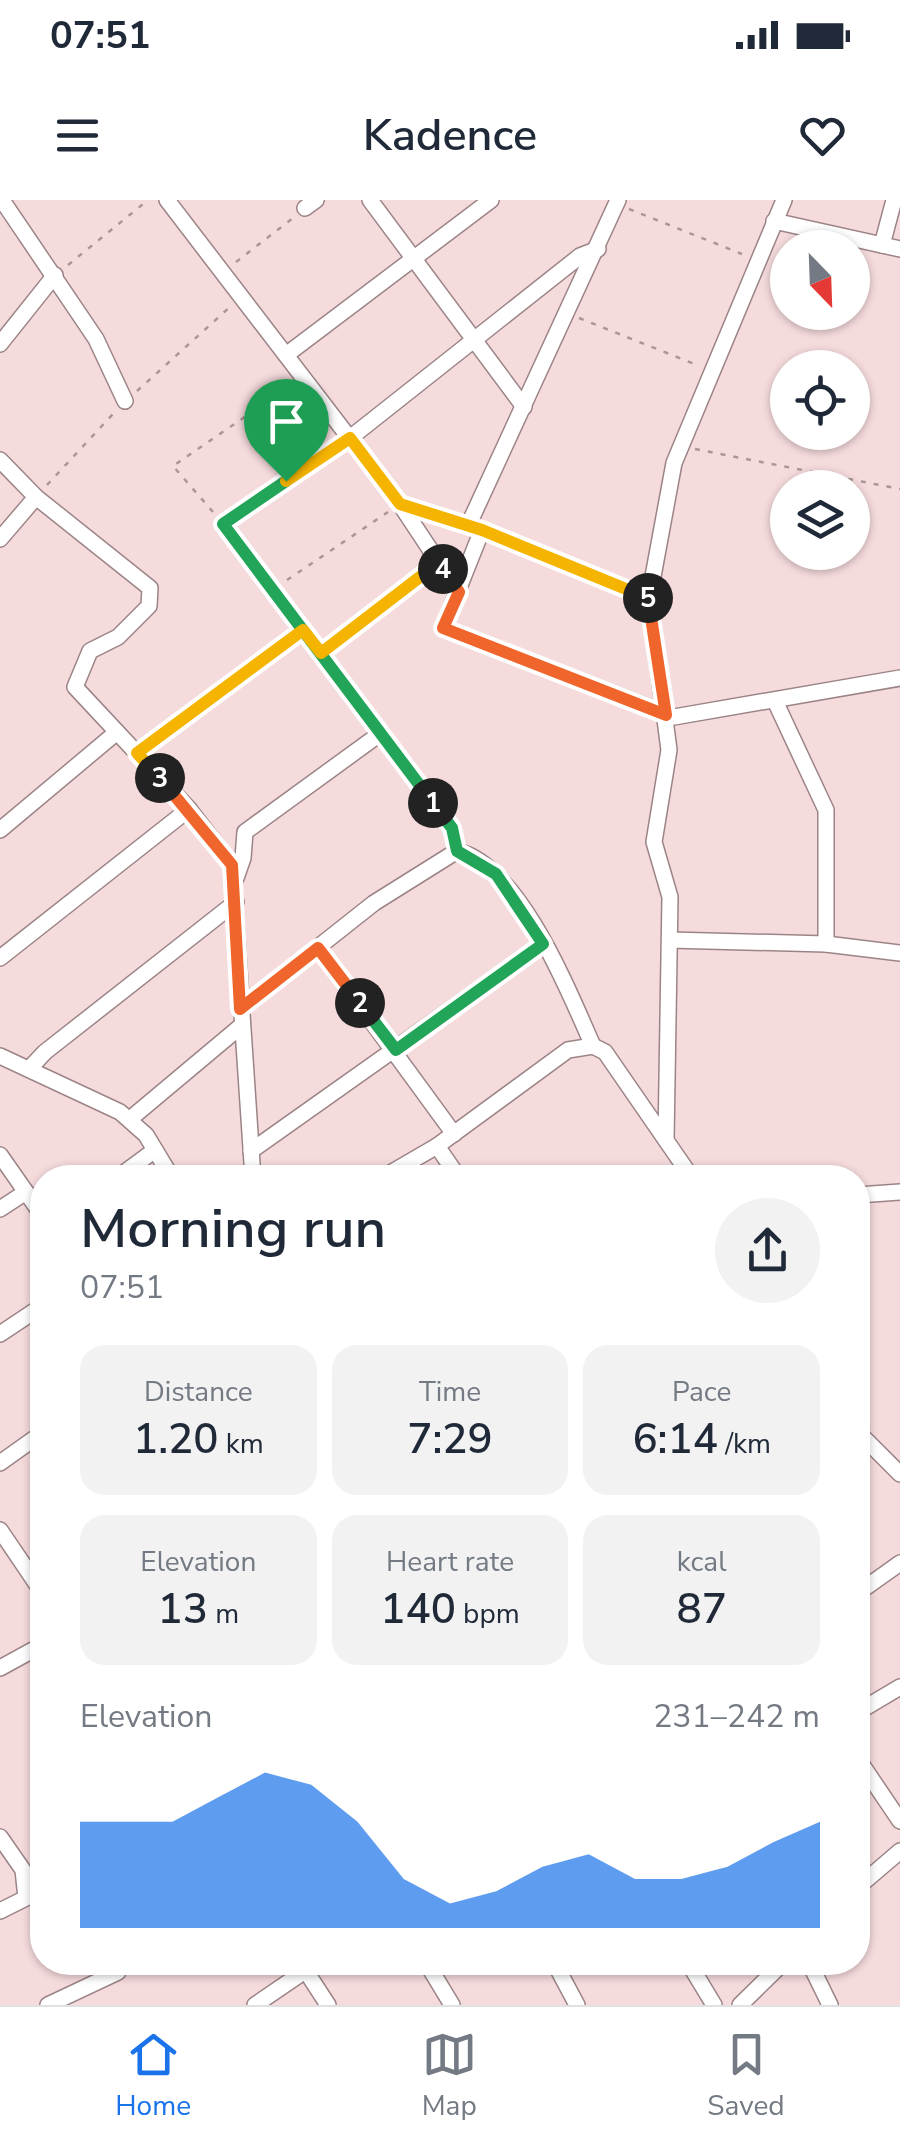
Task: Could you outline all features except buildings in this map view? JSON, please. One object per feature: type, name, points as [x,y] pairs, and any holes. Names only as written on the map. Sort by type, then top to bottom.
[{"type":"street","points":[[2,200],[96,339],[125,401]]},
{"type":"street","points":[[167,200],[400,504],[459,592]]},
{"type":"street","points":[[370,200],[524,407]]},
{"type":"street","points":[[286,355],[491,200]]},
{"type":"street","points":[[666,1140],[670,897],[654,842],[669,750],[649,598],[681,446],[784,200]]},
{"type":"street","points":[[882,245],[894,200]]},
{"type":"street","points":[[618,202],[524,407],[475,528],[459,592],[443,628],[666,715],[694,716],[900,678]]},
{"type":"street","points":[[774,222],[900,249]]},
{"type":"street","points":[[350,438],[580,256],[598,249]]},
{"type":"street","points":[[0,344],[55,275]]},
{"type":"street","points":[[0,460],[36,497],[150,588],[149,606],[118,637],[90,651],[78,671],[75,686],[189,809],[232,865],[252,1165]]},
{"type":"street","points":[[0,539],[36,497]]},
{"type":"street","points":[[400,504],[475,528],[649,598]]},
{"type":"street","points":[[223,524],[452,828],[457,851],[496,874],[543,944],[593,1046]]},
{"type":"street","points":[[137,753],[303,630]]},
{"type":"street","points":[[776,702],[826,810],[826,944]]},
{"type":"street","points":[[0,830],[117,732]]},
{"type":"street","points":[[235,881],[244,858],[245,832],[381,734]]},
{"type":"street","points":[[0,958],[189,809]]},
{"type":"street","points":[[240,1009],[374,903],[457,851]]},
{"type":"street","points":[[29,1070],[45,1052],[236,902]]},
{"type":"street","points":[[670,940],[826,944],[900,953]]},
{"type":"street","points":[[251,1151],[543,944]]},
{"type":"street","points":[[318,948],[454,1134]]},
{"type":"street","points":[[130,1120],[241,1026]]},
{"type":"street","points":[[404,1165],[437,1146],[568,1050],[593,1046],[605,1052],[683,1165]]},
{"type":"street","points":[[0,1056],[130,1120],[165,1165]]},
{"type":"street","points":[[437,1146],[450,1165]]},
{"type":"street","points":[[135,1165],[156,1150]]},
{"type":"street","points":[[0,1155],[30,1198]]},
{"type":"street","points":[[0,1209],[26,1192]]},
{"type":"street","points":[[870,1193],[900,1192]]},
{"type":"street","points":[[0,1334],[30,1314]]},
{"type":"street","points":[[0,1463],[30,1442]]},
{"type":"street","points":[[870,1451],[900,1474]]},
{"type":"street","points":[[0,1530],[30,1574]]},
{"type":"street","points":[[870,1584],[900,1563]]},
{"type":"street","points":[[0,1668],[30,1652]]},
{"type":"street","points":[[870,1705],[900,1687]]},
{"type":"street","points":[[870,1777],[900,1821]]},
{"type":"street","points":[[0,1837],[22,1870],[26,1898],[0,1911]]},
{"type":"street","points":[[870,1877],[900,1851]]},
{"type":"street","points":[[48,2005],[112,1975]]},
{"type":"street","points":[[255,2005],[295,1975]]},
{"type":"street","points":[[313,1975],[328,2005]]},
{"type":"street","points":[[434,1975],[452,2005]]},
{"type":"street","points":[[561,1975],[577,2005]]},
{"type":"street","points":[[696,1975],[714,2005]]},
{"type":"street","points":[[740,2005],[771,1975]]},
{"type":"street","points":[[815,1975],[830,2005]]},
{"type":"path","points":[[55,275],[148,200]]},
{"type":"path","points":[[618,202],[758,260]]},
{"type":"path","points":[[223,272],[310,204]]},
{"type":"path","points":[[568,314],[712,371]]},
{"type":"path","points":[[303,377],[173,466],[223,524],[350,438]]},
{"type":"path","points":[[681,446],[900,490]]},
{"type":"path","points":[[273,590],[400,504]]},
{"type":"path","points":[[321,653],[438,563]]},
{"type":"route","points":[[286,481],[223,524],[273,590],[303,630],[452,828],[457,851],[467,853],[496,874],[543,944],[396,1050],[318,948],[240,1009],[232,865],[189,809],[137,753],[303,630],[321,653],[438,563],[459,592],[443,628],[666,715],[649,598],[482,530],[400,504],[350,438],[286,481]]}]
